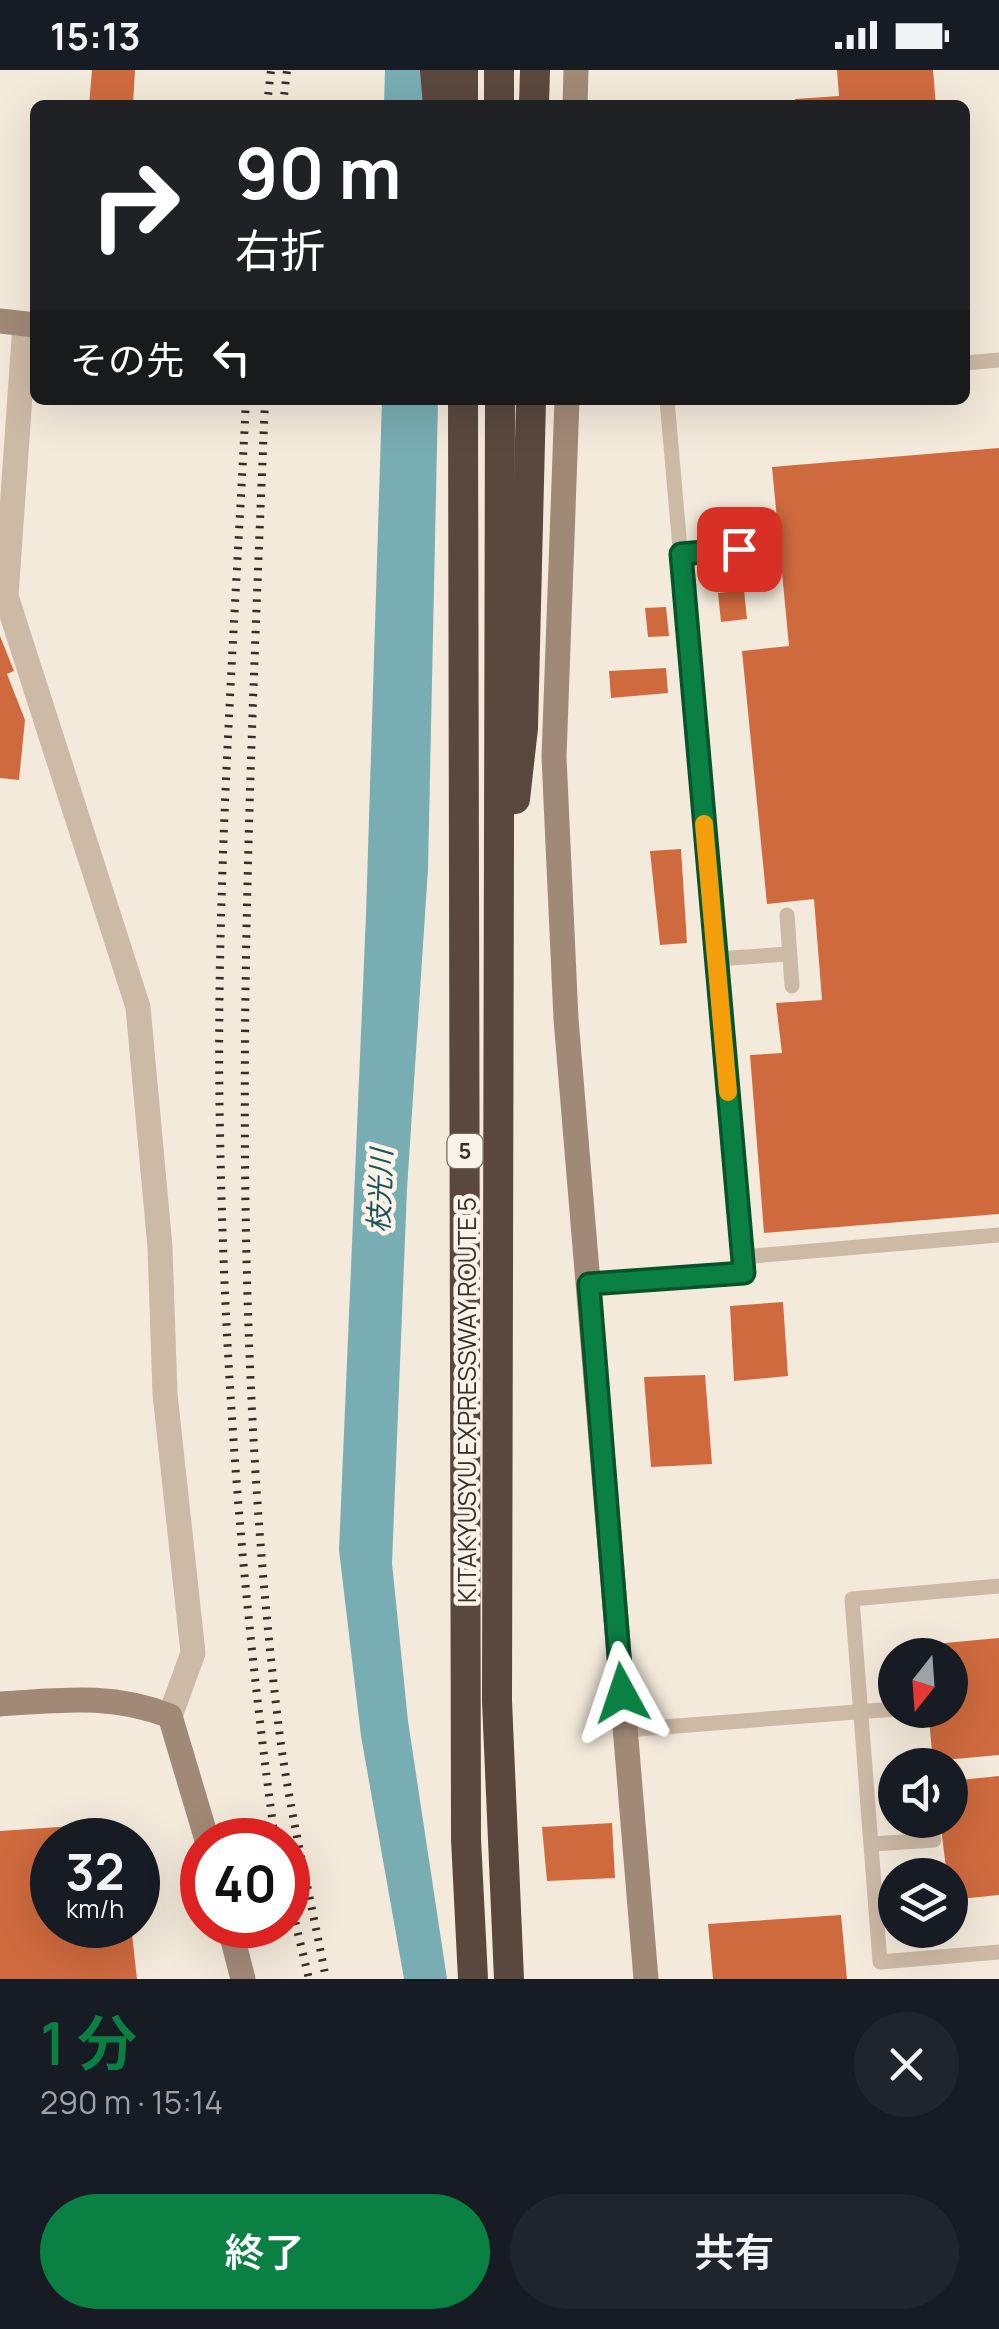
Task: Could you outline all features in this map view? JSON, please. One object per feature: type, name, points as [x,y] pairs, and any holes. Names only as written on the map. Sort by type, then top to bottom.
[{"type":"highway","points":[[435,70],[438,100]]},
{"type":"highway","points":[[462,70],[462,100]]},
{"type":"highway","points":[[499,70],[499,100]]},
{"type":"highway","points":[[534,100],[535,70]]},
{"type":"highway","name":"KITAKYUSYU EXPRESSWAY ROUTE 5","points":[[462,405],[466,1838],[472,1979]]},
{"type":"highway","name":"KITAKYUSYU EXPRESSWAY ROUTE 5","points":[[501,405],[515,478],[498,936],[497,1701],[509,1979]]},
{"type":"highway","points":[[515,478],[530,405]]},
{"type":"street","points":[[575,100],[576,70]]},
{"type":"street","points":[[20,323],[6,596],[138,1007],[160,1247],[164,1394],[194,1653],[170,1716],[200,1818]]},
{"type":"street","points":[[567,405],[554,757],[566,1019],[646,1979]]},
{"type":"street","points":[[0,1704],[98,1697],[135,1702],[170,1716]]},
{"type":"street","points":[[235,1948],[243,1979]]},
{"type":"lane","points":[[970,363],[999,360]]},
{"type":"lane","points":[[589,1284],[744,1273],[667,405]]},
{"type":"lane","points":[[681,554],[769,547]]},
{"type":"lane","points":[[786,915],[792,986]]},
{"type":"lane","points":[[716,959],[789,954]]},
{"type":"lane","points":[[742,1257],[999,1234]]},
{"type":"lane","points":[[999,1586],[852,1600],[880,1962],[999,1952]]},
{"type":"lane","points":[[625,1730],[878,1710]]},
{"type":"lane","points":[[872,1844],[934,1840]]},
{"type":"water","points":[[385,70],[440,70],[440,100],[384,100]]},
{"type":"water","name":"枝光川","points":[[382,405],[438,405],[428,869],[407,1189],[392,1563],[408,1721],[447,1979],[404,1979],[361,1736],[339,1550],[366,915]]},
{"type":"building","points":[[92,70],[135,70],[133,100],[89,100]]},
{"type":"building","points":[[837,70],[933,70],[936,100],[795,100],[839,96]]},
{"type":"building","points":[[999,448],[999,1214],[764,1233],[750,1055],[782,1053],[776,1003],[822,1000],[814,899],[767,904],[742,651],[789,646],[772,467]]},
{"type":"building","points":[[744,590],[747,619],[721,622],[718,593]]},
{"type":"building","points":[[666,607],[669,636],[648,637],[645,608]]},
{"type":"building","points":[[0,636],[14,671],[7,674],[25,720],[19,780],[0,778]]},
{"type":"building","points":[[666,668],[668,693],[611,698],[609,671]]},
{"type":"building","points":[[681,849],[687,943],[660,945],[650,851]]},
{"type":"building","points":[[783,1302],[788,1376],[734,1381],[730,1306]]},
{"type":"building","points":[[705,1375],[712,1464],[651,1467],[644,1377]]},
{"type":"building","points":[[999,1638],[999,1755],[968,1758],[968,1748],[932,1748],[930,1728],[968,1728],[968,1641]]},
{"type":"building","points":[[999,1776],[999,1895],[968,1898],[968,1858],[945,1858],[942,1838],[968,1838],[968,1779]]},
{"type":"building","points":[[612,1823],[615,1878],[547,1881],[542,1827]]},
{"type":"building","points":[[30,1829],[30,1948],[134,1948],[137,1979],[0,1979],[0,1831]]},
{"type":"building","points":[[841,1915],[847,1979],[713,1979],[708,1924]]},
{"type":"railway","points":[[268,100],[271,70]]},
{"type":"railway","points":[[284,100],[287,70]]},
{"type":"railway","points":[[246,405],[223,858],[220,1132],[237,1487],[272,1818]]},
{"type":"railway","points":[[265,405],[247,895],[246,1226],[251,1391],[261,1556],[282,1753],[326,1979]]},
{"type":"railway","points":[[302,1948],[309,1979]]},
{"type":"slow traffic","points":[[704,824],[728,1092]]},
{"type":"route","points":[[622,1693],[589,1284],[744,1273],[681,554],[739,549]]}]
